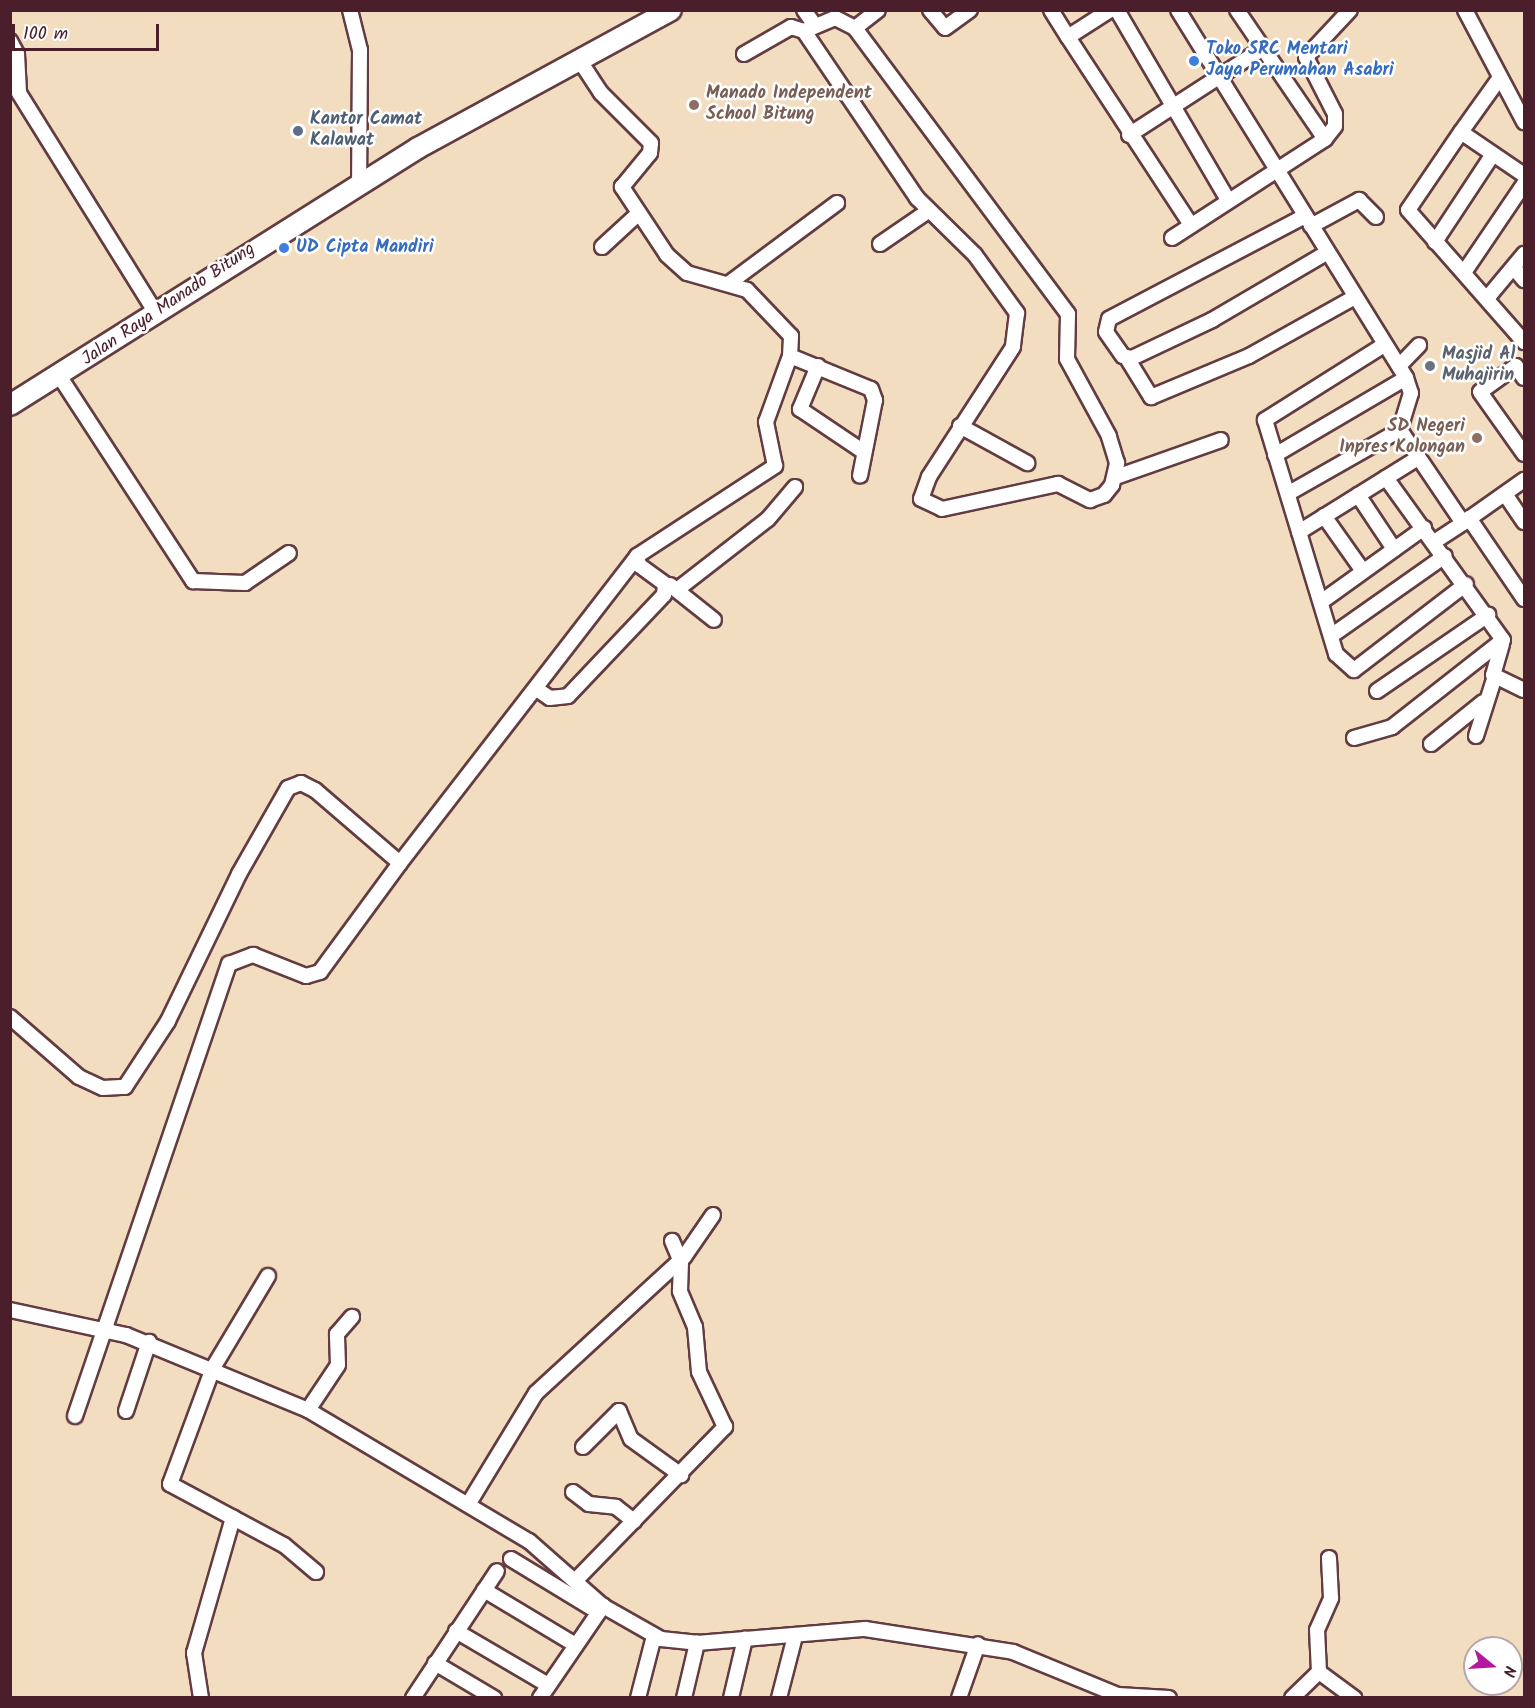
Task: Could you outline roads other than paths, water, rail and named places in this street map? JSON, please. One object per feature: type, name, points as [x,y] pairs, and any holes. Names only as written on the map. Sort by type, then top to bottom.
[{"type":"highway","name":"Jalan Raya Manado Bitung","points":[[10,405],[157,315],[359,184],[578,58],[671,10]]},
{"type":"street","points":[[350,10],[360,50],[359,184]]},
{"type":"street","points":[[744,54],[791,27],[810,28],[826,15],[855,28],[1068,314],[1067,359],[1109,436],[1116,477],[1108,491],[1090,500],[1058,484],[933,507],[921,491],[960,426],[1013,347],[1019,325],[1010,300],[988,270],[928,211],[849,104],[810,28],[804,10]]},
{"type":"street","points":[[855,28],[878,10]]},
{"type":"street","points":[[930,10],[945,28],[970,10]]},
{"type":"street","points":[[1051,10],[1130,135],[1191,225]]},
{"type":"street","points":[[1068,37],[1110,10]]},
{"type":"street","points":[[1117,10],[1228,200]]},
{"type":"street","points":[[1178,10],[1353,298],[1402,372],[1411,393],[1400,430],[1288,493]]},
{"type":"street","points":[[1237,10],[1325,139]]},
{"type":"street","points":[[1172,238],[1325,139],[1335,126],[1335,114],[1306,57],[1350,10]]},
{"type":"street","points":[[1465,10],[1499,79],[1524,122]]},
{"type":"street","points":[[10,41],[17,54],[18,93],[157,315]]},
{"type":"street","points":[[1130,135],[1262,49]]},
{"type":"street","points":[[75,1416],[229,964],[253,955],[306,976],[320,972],[400,863],[538,690],[637,556],[772,471],[777,459],[766,422],[790,356],[788,330],[747,290],[678,267],[622,187],[650,153],[651,143],[601,93],[578,58]]},
{"type":"street","points":[[1499,79],[1408,210],[1435,242],[1489,296],[1524,342]]},
{"type":"street","points":[[1461,132],[1524,175]]},
{"type":"street","points":[[1435,242],[1493,154]]},
{"type":"street","points":[[1465,271],[1524,184]]},
{"type":"street","points":[[1353,298],[1249,356],[1151,397],[1127,358],[1106,332],[1106,321],[1308,221],[1359,200],[1376,217]]},
{"type":"street","points":[[728,284],[837,203]]},
{"type":"street","points":[[880,244],[928,211]]},
{"type":"street","points":[[602,247],[639,213]]},
{"type":"street","points":[[1127,358],[1212,320],[1326,252]]},
{"type":"street","points":[[1489,296],[1524,254]]},
{"type":"street","points":[[1514,268],[1524,280]]},
{"type":"street","points":[[1384,345],[1267,414],[1275,455],[1336,654],[1354,670],[1466,584]]},
{"type":"street","points":[[1275,455],[1402,372],[1419,345]]},
{"type":"street","points":[[790,356],[871,389],[875,400],[860,476]]},
{"type":"street","points":[[1524,378],[1520,363],[1480,393],[1524,454]]},
{"type":"street","points":[[818,366],[800,409],[864,452]]},
{"type":"street","points":[[60,376],[193,581],[244,583],[289,553]]},
{"type":"street","points":[[960,426],[1027,463]]},
{"type":"street","points":[[1400,430],[1418,458],[1524,599]]},
{"type":"street","points":[[1116,477],[1221,440]]},
{"type":"street","points":[[1299,532],[1418,458]]},
{"type":"street","points":[[1386,478],[1488,615],[1502,644],[1495,676],[1483,702],[1476,736]]},
{"type":"street","points":[[1434,542],[1524,480]]},
{"type":"street","points":[[678,589],[768,519],[795,487]]},
{"type":"street","points":[[1505,494],[1524,522]]},
{"type":"street","points":[[1358,495],[1394,549]]},
{"type":"street","points":[[1324,516],[1363,571]]},
{"type":"street","points":[[1321,602],[1424,528]]},
{"type":"street","points":[[637,556],[639,565],[663,582],[678,589],[714,620]]},
{"type":"street","points":[[1332,636],[1445,556]]},
{"type":"street","points":[[538,690],[550,699],[568,696],[664,596],[663,582]]},
{"type":"street","points":[[1377,691],[1488,615]]},
{"type":"street","points":[[1354,738],[1392,727],[1502,644]]},
{"type":"street","points":[[1495,676],[1524,690]]},
{"type":"street","points":[[1431,744],[1483,702]]},
{"type":"street","points":[[10,1017],[79,1077],[103,1088],[124,1087],[168,1021],[239,874],[293,785],[305,784],[321,794],[400,863]]},
{"type":"street","points":[[469,1503],[541,1387],[680,1260],[713,1215]]},
{"type":"street","points":[[576,1580],[681,1475],[726,1423],[699,1372],[695,1326],[680,1287],[680,1260],[672,1241]]},
{"type":"street","points":[[268,1276],[213,1368],[170,1484],[284,1545],[316,1572]]},
{"type":"street","points":[[10,1310],[105,1328],[149,1342],[308,1410],[529,1540],[576,1580],[600,1609]]},
{"type":"street","points":[[308,1410],[338,1365],[336,1334],[352,1317]]},
{"type":"street","points":[[126,1411],[149,1342]]},
{"type":"street","points":[[583,1447],[619,1411],[632,1438],[681,1475]]},
{"type":"street","points":[[573,1492],[589,1504],[616,1507],[634,1521]]},
{"type":"street","points":[[201,1698],[194,1653],[233,1518]]},
{"type":"street","points":[[1292,1698],[1319,1672],[1317,1630],[1331,1598],[1329,1558]]},
{"type":"street","points":[[511,1559],[600,1609],[654,1636],[698,1643],[865,1629],[978,1644],[1030,1657],[1119,1695],[1168,1698]]},
{"type":"street","points":[[413,1698],[497,1571]]},
{"type":"street","points":[[484,1590],[574,1644]]},
{"type":"street","points":[[540,1698],[574,1644],[600,1609]]},
{"type":"street","points":[[456,1631],[548,1685]]},
{"type":"street","points":[[638,1698],[654,1636]]},
{"type":"street","points":[[779,1698],[795,1636]]},
{"type":"street","points":[[731,1698],[746,1639]]},
{"type":"street","points":[[684,1698],[698,1643]]},
{"type":"street","points":[[959,1698],[978,1644]]},
{"type":"street","points":[[435,1663],[494,1698]]},
{"type":"street","points":[[1319,1672],[1354,1698]]},
{"type":"place","name":"Toko SRC Mentari Jaya Perumahan Asabri","points":[[1194,61]]},
{"type":"place","name":"Manado Independent School Bitung","points":[[694,105]]},
{"type":"place","name":"Kantor Camat Kalawat","points":[[298,131]]},
{"type":"place","name":"UD Cipta Mandiri","points":[[284,248]]},
{"type":"place","name":"Masjid Al Muhajirin","points":[[1430,366]]},
{"type":"place","name":"SD Negeri Inpres Kolongan","points":[[1477,438]]}]
